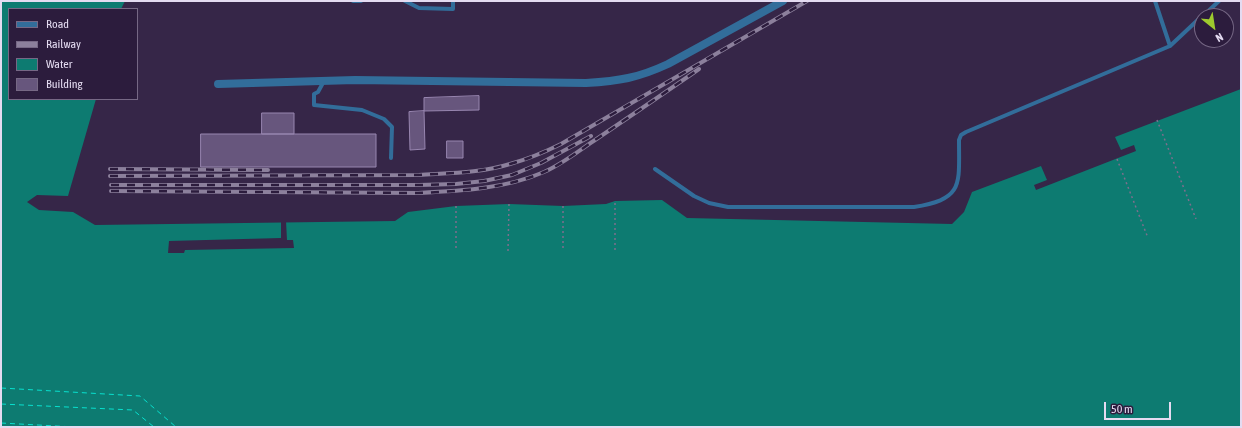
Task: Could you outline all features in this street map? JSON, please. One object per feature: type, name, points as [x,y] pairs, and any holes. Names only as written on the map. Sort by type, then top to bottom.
[{"type":"street","points":[[218,84],[355,80],[586,83],[613,82],[650,73],[783,1]]},
{"type":"lane","points":[[354,1],[361,1]]},
{"type":"lane","points":[[405,1],[419,8],[453,9],[453,1]]},
{"type":"lane","points":[[1155,1],[1170,46]]},
{"type":"lane","points":[[1211,8],[1219,1]]},
{"type":"lane","points":[[655,169],[694,196],[710,203],[728,207],[914,207],[931,204],[943,200],[951,194],[956,186],[959,174],[959,140],[961,135],[1170,46],[1194,24]]},
{"type":"lane","points":[[324,81],[318,92],[314,94],[314,106],[362,110],[384,119],[392,127],[391,158]]},
{"type":"path","points":[[1157,120],[1196,219]]},
{"type":"path","points":[[1117,159],[1148,238]]},
{"type":"path","points":[[615,201],[615,250]]},
{"type":"path","points":[[508,251],[509,204]]},
{"type":"path","points":[[456,206],[456,249]]},
{"type":"path","points":[[563,206],[563,250]]},
{"type":"water","points":[[1,1],[125,1],[122,8],[8,8],[8,100],[96,100],[68,196],[37,195],[27,202],[39,210],[73,212],[95,225],[395,221],[408,212],[456,206],[509,204],[563,206],[606,204],[615,201],[662,200],[687,218],[952,224],[964,212],[972,192],[1041,166],[1047,180],[1034,185],[1036,190],[1136,151],[1134,145],[1121,150],[1115,137],[1241,89],[1241,427],[1,427]]},
{"type":"pier","points":[[281,221],[286,221],[287,240],[293,240],[294,248],[185,250],[184,253],[168,253],[169,241],[281,238]]},
{"type":"building","points":[[479,96],[479,110],[424,111],[424,98]]},
{"type":"building","points":[[424,111],[425,149],[410,150],[409,112]]},
{"type":"building","points":[[262,113],[294,113],[294,134],[262,134]]},
{"type":"building","points":[[201,134],[376,134],[376,167],[201,167]]},
{"type":"building","points":[[447,141],[463,141],[463,158],[447,158]]},
{"type":"ferry route","points":[[1,388],[140,396],[176,427]]},
{"type":"ferry route","points":[[1,404],[133,410],[154,427]]},
{"type":"ferry route","points":[[1,423],[75,427]]},
{"type":"railway","points":[[110,176],[419,175],[465,172],[499,167],[530,158],[561,144],[807,1]]},
{"type":"railway","points":[[111,191],[418,193],[498,186],[529,178],[558,165],[699,69]]},
{"type":"railway","points":[[111,185],[456,184],[484,181],[512,175],[541,163],[591,136]]},
{"type":"railway","points":[[110,169],[268,170]]}]
